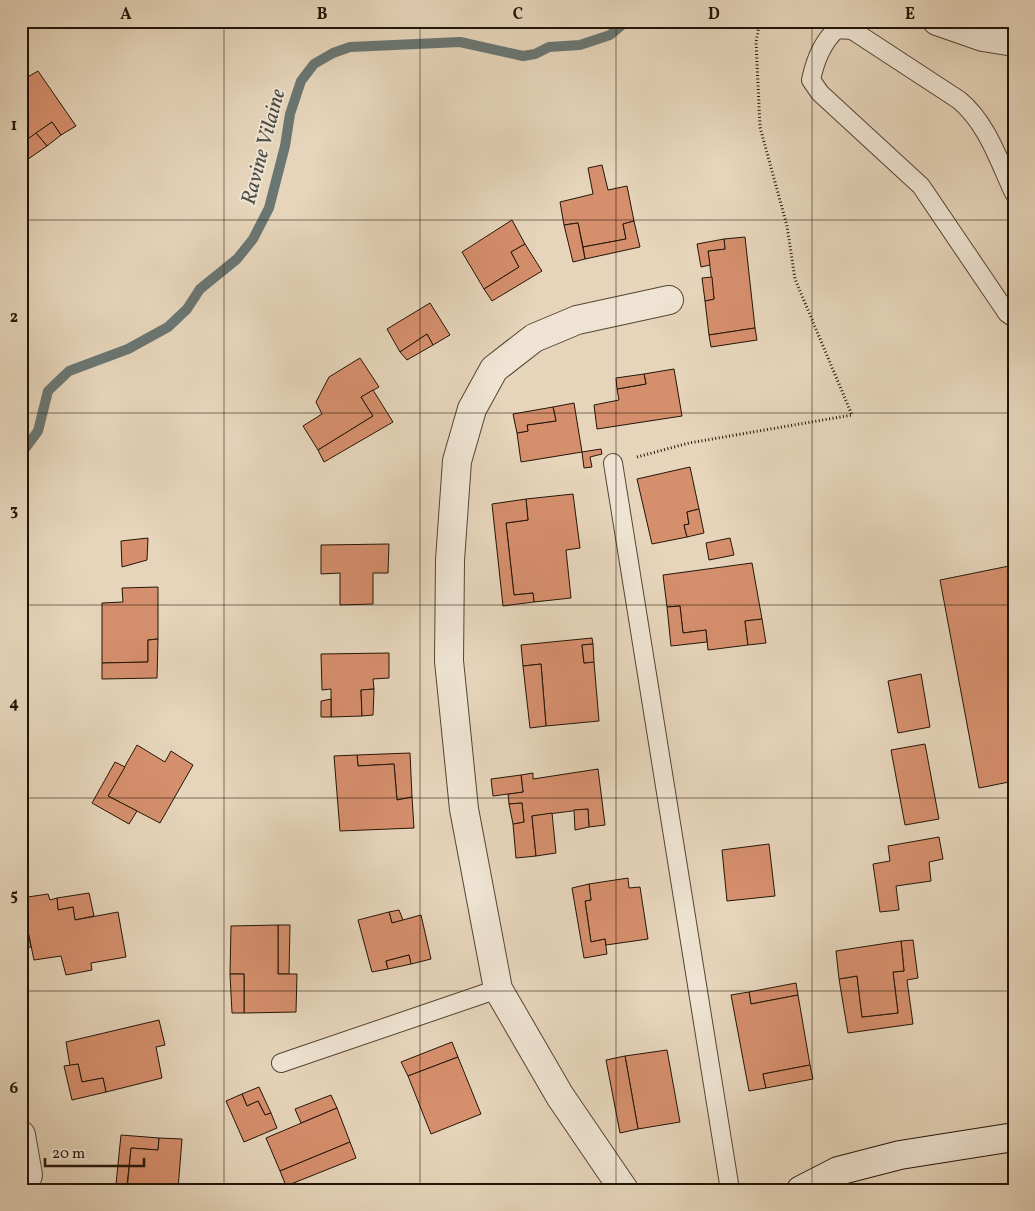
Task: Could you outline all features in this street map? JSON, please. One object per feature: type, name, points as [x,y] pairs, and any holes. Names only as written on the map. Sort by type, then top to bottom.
[{"type":"street","points":[[937,21],[984,38],[1014,42]]},
{"type":"street","points":[[624,1190],[560,1096],[498,989],[464,809],[449,661],[450,560],[457,461],[472,408],[494,369],[534,338],[577,320],[669,300]]},
{"type":"street","points":[[21,1135],[28,1175],[22,1190]]},
{"type":"street","points":[[801,1190],[838,1171],[900,1155],[1014,1138]]},
{"type":"lane","points":[[1014,193],[983,128],[970,108],[852,30],[837,29],[829,36],[814,64],[811,80],[820,93],[921,186],[1007,313],[1014,318]]},
{"type":"lane","points":[[613,463],[730,1190]]},
{"type":"lane","points":[[282,1062],[498,989]]},
{"type":"path","points":[[613,463],[689,444],[852,415],[795,279],[787,226],[760,127],[756,42],[760,21]]},
{"type":"building","points":[[38,71],[76,126],[61,135],[52,122],[21,144],[21,103],[26,100],[21,91],[21,81]]},
{"type":"building","points":[[52,122],[61,135],[47,146],[36,133]]},
{"type":"building","points":[[36,133],[47,146],[21,164],[21,144]]},
{"type":"building","points":[[602,165],[608,190],[627,186],[634,221],[623,224],[626,239],[583,247],[578,223],[564,225],[560,202],[593,194],[588,168]]},
{"type":"building","points":[[512,220],[525,244],[511,252],[519,267],[484,289],[462,252]]},
{"type":"building","points":[[634,221],[640,247],[585,259],[583,247],[626,239],[623,224]]},
{"type":"building","points":[[578,223],[585,259],[573,262],[564,225]]},
{"type":"building","points":[[745,237],[755,328],[709,335],[705,301],[714,299],[708,251],[725,249],[724,239]]},
{"type":"building","points":[[724,239],[725,249],[708,251],[710,265],[701,267],[697,244]]},
{"type":"building","points":[[525,244],[542,271],[492,301],[484,289],[519,267],[511,252]]},
{"type":"building","points":[[712,277],[714,299],[705,301],[702,278]]},
{"type":"building","points":[[430,303],[450,335],[433,345],[427,334],[400,352],[387,329]]},
{"type":"building","points":[[755,328],[757,340],[711,347],[709,335]]},
{"type":"building","points":[[427,334],[433,345],[407,360],[400,352]]},
{"type":"building","points":[[360,358],[379,387],[361,397],[373,416],[318,450],[303,426],[322,414],[316,402],[329,377]]},
{"type":"building","points":[[674,369],[682,416],[597,429],[594,405],[619,400],[617,389],[646,384],[644,374]]},
{"type":"building","points":[[644,374],[646,384],[617,389],[616,378]]},
{"type":"building","points":[[373,390],[393,422],[324,462],[318,450],[373,416],[361,397]]},
{"type":"building","points":[[574,403],[582,452],[521,462],[517,433],[528,431],[527,425],[556,421],[553,407]]},
{"type":"building","points":[[553,407],[556,421],[527,425],[528,431],[517,433],[513,414]]},
{"type":"building","points":[[601,449],[602,454],[590,457],[592,467],[584,468],[582,452]]},
{"type":"building","points":[[690,467],[699,509],[687,512],[689,524],[684,525],[687,537],[652,544],[637,479]]},
{"type":"building","points":[[573,494],[580,548],[566,550],[571,598],[534,602],[533,593],[514,595],[506,523],[528,520],[526,499]]},
{"type":"building","points":[[526,499],[528,520],[506,523],[514,595],[533,593],[534,602],[503,606],[492,504]]},
{"type":"building","points":[[699,509],[704,533],[687,537],[684,525],[689,524],[687,512]]},
{"type":"building","points":[[148,538],[147,560],[122,567],[121,541]]},
{"type":"building","points":[[730,538],[734,555],[709,560],[706,543]]},
{"type":"building","points":[[389,544],[388,573],[373,573],[373,604],[340,605],[340,573],[321,574],[321,545]]},
{"type":"building","points":[[752,563],[762,619],[745,621],[748,645],[708,650],[706,630],[683,633],[680,606],[667,607],[663,575]]},
{"type":"building","points":[[1014,565],[1014,781],[979,788],[940,580]]},
{"type":"building","points":[[158,587],[158,639],[148,640],[148,662],[102,663],[102,603],[123,602],[122,588]]},
{"type":"building","points":[[680,606],[683,633],[706,630],[707,642],[671,646],[667,607]]},
{"type":"building","points":[[762,619],[766,643],[748,645],[745,621]]},
{"type":"building","points":[[592,638],[593,644],[582,645],[584,663],[594,662],[599,721],[546,726],[541,664],[523,666],[521,645]]},
{"type":"building","points":[[158,639],[157,678],[102,679],[102,663],[148,662],[148,640]]},
{"type":"building","points":[[593,644],[594,662],[584,663],[582,645]]},
{"type":"building","points":[[389,653],[389,678],[373,679],[374,689],[361,690],[362,716],[331,717],[331,689],[322,690],[321,654]]},
{"type":"building","points":[[541,664],[546,726],[530,728],[523,666]]},
{"type":"building","points":[[921,674],[930,727],[898,733],[888,681]]},
{"type":"building","points":[[374,689],[373,715],[362,716],[361,690]]},
{"type":"building","points":[[331,699],[331,717],[321,717],[321,701]]},
{"type":"building","points":[[925,744],[939,819],[905,825],[891,750]]},
{"type":"building","points":[[137,745],[165,762],[171,751],[193,765],[160,823],[108,796]]},
{"type":"building","points":[[410,753],[412,797],[397,800],[394,764],[358,766],[357,755]]},
{"type":"building","points":[[357,755],[358,766],[394,764],[397,800],[412,797],[414,828],[340,831],[334,756]]},
{"type":"building","points":[[115,762],[125,767],[108,796],[137,811],[129,824],[92,803]]},
{"type":"building","points":[[598,769],[605,825],[589,827],[588,809],[532,816],[536,856],[516,858],[513,824],[524,822],[522,803],[509,804],[508,794],[523,792],[521,775],[533,773],[533,779]]},
{"type":"building","points":[[521,775],[523,792],[493,796],[491,779]]},
{"type":"building","points":[[522,803],[524,822],[513,824],[509,804]]},
{"type":"building","points":[[588,809],[589,827],[575,830],[574,810]]},
{"type":"building","points":[[552,813],[556,853],[536,856],[532,816]]},
{"type":"building","points":[[939,837],[943,859],[929,862],[931,881],[896,886],[899,910],[880,912],[873,864],[890,861],[888,846]]},
{"type":"building","points":[[769,844],[775,896],[727,901],[722,850]]},
{"type":"building","points":[[628,878],[629,888],[640,887],[648,939],[606,945],[605,939],[591,942],[585,901],[591,900],[589,884]]},
{"type":"building","points":[[589,884],[591,900],[585,901],[591,942],[605,939],[607,954],[584,958],[572,888]]},
{"type":"building","points":[[89,893],[94,916],[75,920],[73,907],[58,910],[57,898]]},
{"type":"building","points":[[48,894],[50,900],[57,898],[58,910],[73,907],[75,920],[118,912],[126,957],[91,963],[92,970],[66,975],[61,956],[34,960],[21,898]]},
{"type":"building","points":[[399,910],[403,920],[392,923],[389,912]]},
{"type":"building","points":[[389,912],[392,923],[421,915],[431,959],[411,964],[409,955],[386,961],[388,969],[372,972],[358,920]]},
{"type":"building","points":[[25,916],[31,947],[21,949],[21,917]]},
{"type":"building","points":[[278,925],[290,925],[289,974],[278,974]]},
{"type":"building","points":[[278,925],[278,974],[297,974],[296,1012],[244,1013],[244,974],[230,974],[231,926]]},
{"type":"building","points":[[913,940],[918,978],[907,980],[913,1024],[848,1033],[839,979],[857,976],[862,1017],[898,1013],[893,972],[904,971],[901,941]]},
{"type":"building","points":[[901,941],[904,971],[893,972],[898,1013],[862,1017],[857,976],[839,979],[836,951]]},
{"type":"building","points":[[409,955],[411,964],[388,969],[386,961]]},
{"type":"building","points":[[230,974],[244,974],[244,1013],[232,1013]]},
{"type":"building","points":[[796,983],[798,995],[751,1004],[749,992]]},
{"type":"building","points":[[749,992],[751,1004],[798,995],[810,1065],[763,1074],[766,1088],[749,1091],[731,995]]},
{"type":"building","points":[[159,1020],[165,1045],[156,1047],[162,1078],[106,1092],[103,1078],[82,1082],[78,1064],[70,1066],[66,1042]]},
{"type":"building","points":[[452,1042],[458,1057],[408,1076],[401,1062]]},
{"type":"building","points":[[667,1050],[680,1122],[638,1129],[625,1056]]},
{"type":"building","points":[[625,1056],[638,1129],[620,1133],[606,1060]]},
{"type":"building","points":[[458,1057],[481,1114],[431,1134],[408,1076]]},
{"type":"building","points":[[78,1064],[82,1082],[103,1078],[106,1092],[72,1100],[64,1066]]},
{"type":"building","points":[[810,1065],[813,1079],[766,1088],[763,1074]]},
{"type":"building","points":[[259,1087],[271,1113],[265,1115],[258,1101],[247,1106],[242,1094]]},
{"type":"building","points":[[242,1094],[247,1106],[258,1101],[265,1115],[271,1113],[277,1128],[244,1142],[226,1101]]},
{"type":"building","points":[[331,1095],[337,1108],[301,1123],[295,1109]]},
{"type":"building","points":[[337,1108],[350,1142],[280,1171],[266,1138]]},
{"type":"building","points":[[121,1135],[159,1138],[158,1150],[131,1148],[127,1185],[116,1184]]},
{"type":"building","points":[[159,1138],[182,1139],[178,1189],[183,1190],[127,1190],[131,1148],[158,1150]]},
{"type":"building","points":[[350,1142],[356,1158],[286,1186],[280,1171]]},
{"type":"waterway","name":"Ravine Vilaine","points":[[21,454],[38,431],[48,391],[69,371],[128,349],[168,327],[187,309],[200,289],[237,259],[253,239],[269,208],[285,146],[290,114],[301,81],[314,64],[333,53],[350,47],[460,42],[523,56],[535,54],[549,47],[580,45],[610,35],[627,21]]}]
